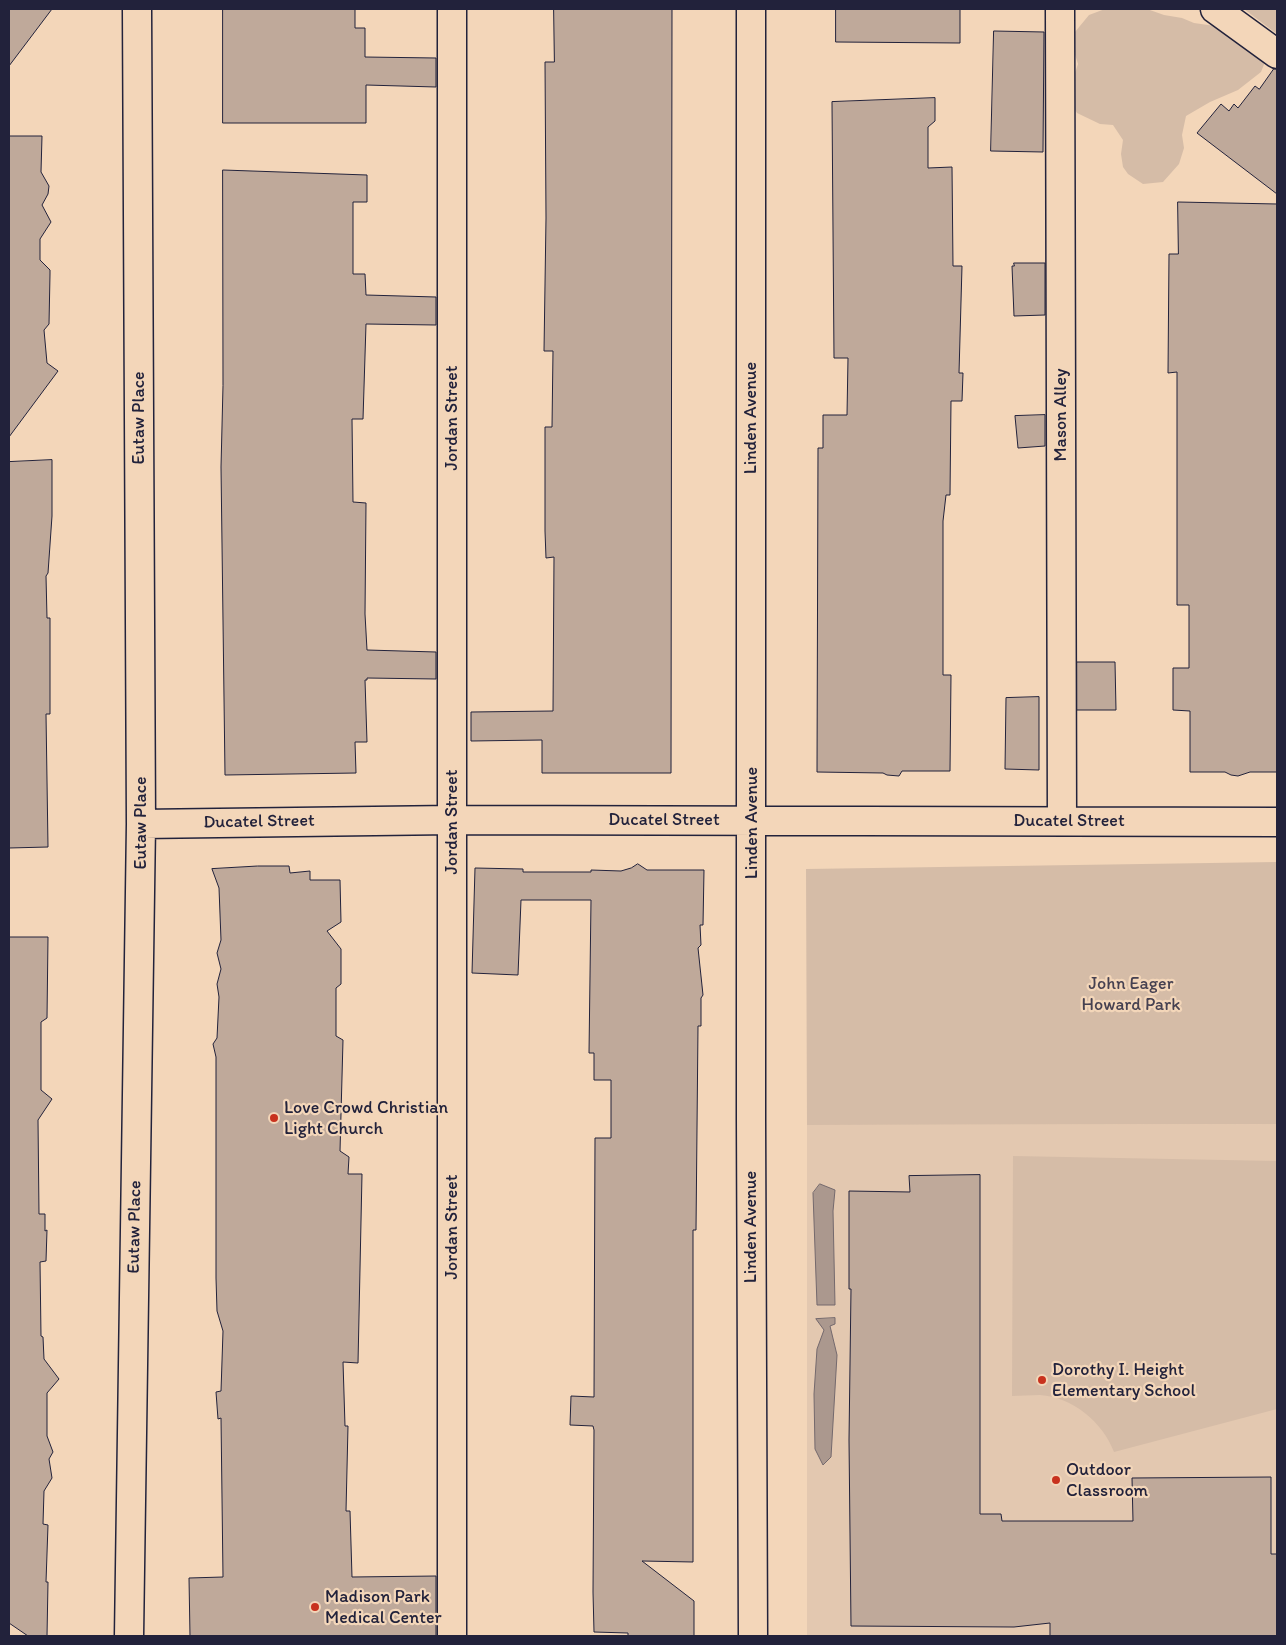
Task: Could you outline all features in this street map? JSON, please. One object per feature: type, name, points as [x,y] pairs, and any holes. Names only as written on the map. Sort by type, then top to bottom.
[{"type":"street","name":"Eutaw Place","points":[[129,1636],[141,824],[137,9]]},
{"type":"street","name":"Jordan Street","points":[[452,9],[452,1636]]},
{"type":"street","name":"Linden Avenue","points":[[751,9],[753,1636]]},
{"type":"street","name":"Mason Alley","points":[[1060,9],[1062,821]]},
{"type":"street","points":[[1215,9],[1277,54]]},
{"type":"street","name":"Ducatel Street","points":[[141,824],[452,820],[1277,822]]},
{"type":"shaded area","name":"Dorothy I. Height Elementary School","points":[[1277,1124],[1277,1636],[807,1636],[807,1125]]},
{"type":"shaded area","points":[[820,1184],[835,1190],[833,1211],[835,1305],[817,1305],[813,1193]]},
{"type":"shaded area","points":[[835,1318],[835,1324],[830,1326],[837,1355],[831,1457],[823,1465],[815,1449],[814,1394],[817,1349],[824,1330],[816,1319]]},
{"type":"green space","points":[[1105,9],[1147,9],[1194,23],[1215,26],[1231,33],[1265,62],[1261,72],[1238,90],[1210,102],[1186,116],[1182,135],[1184,148],[1179,164],[1163,182],[1143,184],[1128,174],[1123,167],[1121,154],[1123,140],[1113,125],[1100,124],[1077,113],[1069,99],[1071,85],[1078,64],[1072,45],[1075,32],[1089,15]]},
{"type":"green space","points":[[1244,9],[1277,9],[1277,34]]},
{"type":"green space","name":"John Eager Howard Park","points":[[1277,862],[1277,1124],[807,1125],[806,869]]},
{"type":"green space","points":[[1013,1156],[1277,1161],[1277,1409],[1114,1452],[1109,1441],[1094,1421],[1075,1406],[1052,1397],[1040,1395],[1012,1396]]},
{"type":"building","points":[[9,9],[52,9],[9,66]]},
{"type":"building","points":[[223,9],[355,9],[355,28],[365,28],[365,57],[436,58],[436,87],[366,85],[366,123],[223,123]]},
{"type":"building","points":[[554,9],[672,9],[671,773],[542,773],[542,740],[471,741],[471,712],[553,711],[554,557],[546,558],[545,427],[552,427],[553,351],[544,351],[546,218],[545,62],[554,62]]},
{"type":"building","points":[[836,9],[960,9],[960,43],[836,42]]},
{"type":"building","points":[[994,31],[1044,32],[1043,152],[991,151]]},
{"type":"building","points":[[1274,69],[1277,69],[1277,194],[1197,133],[1221,104],[1229,111],[1234,104],[1238,108],[1255,86],[1259,89]]},
{"type":"building","points":[[935,98],[935,121],[928,127],[928,168],[952,167],[953,266],[962,266],[959,373],[963,373],[962,401],[951,401],[950,495],[946,495],[943,521],[943,675],[951,675],[950,771],[902,771],[899,776],[883,773],[817,772],[818,448],[823,448],[823,415],[847,415],[848,358],[834,358],[832,102]]},
{"type":"building","points":[[9,136],[42,136],[41,172],[49,186],[48,194],[42,205],[51,222],[40,239],[40,260],[50,270],[49,324],[44,330],[47,363],[58,371],[9,437]]},
{"type":"building","points":[[223,170],[367,175],[367,202],[353,202],[353,274],[365,274],[366,295],[436,297],[436,325],[366,324],[363,419],[352,419],[353,502],[366,503],[365,614],[367,650],[436,652],[436,679],[367,678],[365,680],[367,742],[355,742],[356,773],[225,775],[221,467]]},
{"type":"building","points":[[1178,202],[1277,204],[1277,772],[1250,772],[1238,776],[1225,772],[1190,772],[1190,711],[1173,710],[1173,668],[1189,668],[1189,605],[1177,605],[1177,372],[1168,373],[1169,254],[1178,254]]},
{"type":"building","points":[[1014,263],[1045,263],[1045,315],[1014,316],[1012,266],[1014,266]]},
{"type":"building","points":[[1045,415],[1045,446],[1018,448],[1015,416]]},
{"type":"building","points":[[52,460],[52,516],[48,573],[46,576],[47,618],[50,618],[50,714],[46,714],[48,847],[9,848],[9,462]]},
{"type":"building","points":[[1077,662],[1115,662],[1116,710],[1077,710]]},
{"type":"building","points":[[1039,697],[1039,770],[1005,769],[1006,698]]},
{"type":"building","points":[[638,864],[647,870],[704,870],[703,925],[700,925],[701,945],[698,948],[703,995],[701,998],[701,1026],[698,1026],[696,1230],[693,1230],[693,1562],[642,1561],[694,1601],[694,1636],[628,1636],[628,1633],[594,1632],[594,1430],[593,1426],[570,1425],[571,1396],[594,1397],[595,1138],[611,1138],[611,1080],[594,1080],[594,1053],[589,1053],[591,900],[521,900],[518,975],[472,973],[475,868],[523,869],[523,872],[591,872],[591,870],[621,871]]},
{"type":"building","points":[[289,866],[290,873],[310,871],[310,880],[340,880],[341,922],[327,931],[341,949],[341,984],[336,988],[336,1036],[343,1040],[340,1151],[349,1157],[348,1174],[362,1174],[358,1363],[343,1362],[345,1426],[348,1426],[346,1511],[350,1511],[352,1577],[436,1576],[436,1636],[190,1636],[189,1578],[223,1577],[221,1418],[218,1419],[216,1392],[221,1391],[223,1331],[217,1311],[216,1057],[213,1044],[217,1038],[219,997],[217,984],[221,969],[217,953],[221,940],[219,888],[212,869]]},
{"type":"building","points":[[9,937],[48,937],[47,1018],[41,1022],[41,1090],[52,1099],[38,1120],[39,1214],[45,1214],[45,1231],[47,1230],[46,1261],[40,1262],[41,1336],[43,1337],[44,1359],[59,1379],[47,1393],[47,1436],[53,1452],[49,1459],[52,1478],[44,1491],[43,1524],[48,1525],[47,1636],[28,1636],[9,1623]]},
{"type":"building","points":[[980,1175],[980,1514],[1001,1514],[1002,1521],[1133,1521],[1132,1478],[1271,1477],[1271,1554],[1277,1554],[1277,1636],[1050,1636],[1050,1623],[1014,1627],[851,1626],[849,1440],[851,1289],[849,1289],[849,1191],[910,1192],[909,1176]]},
{"type":"place","name":"Love Crowd Christian Light Church","points":[[274,1118]]},
{"type":"place","name":"Dorothy I. Height Elementary School","points":[[1042,1380]]},
{"type":"place","name":"Outdoor Classroom","points":[[1056,1480]]},
{"type":"place","name":"Madison Park Medical Center","points":[[315,1607]]}]
